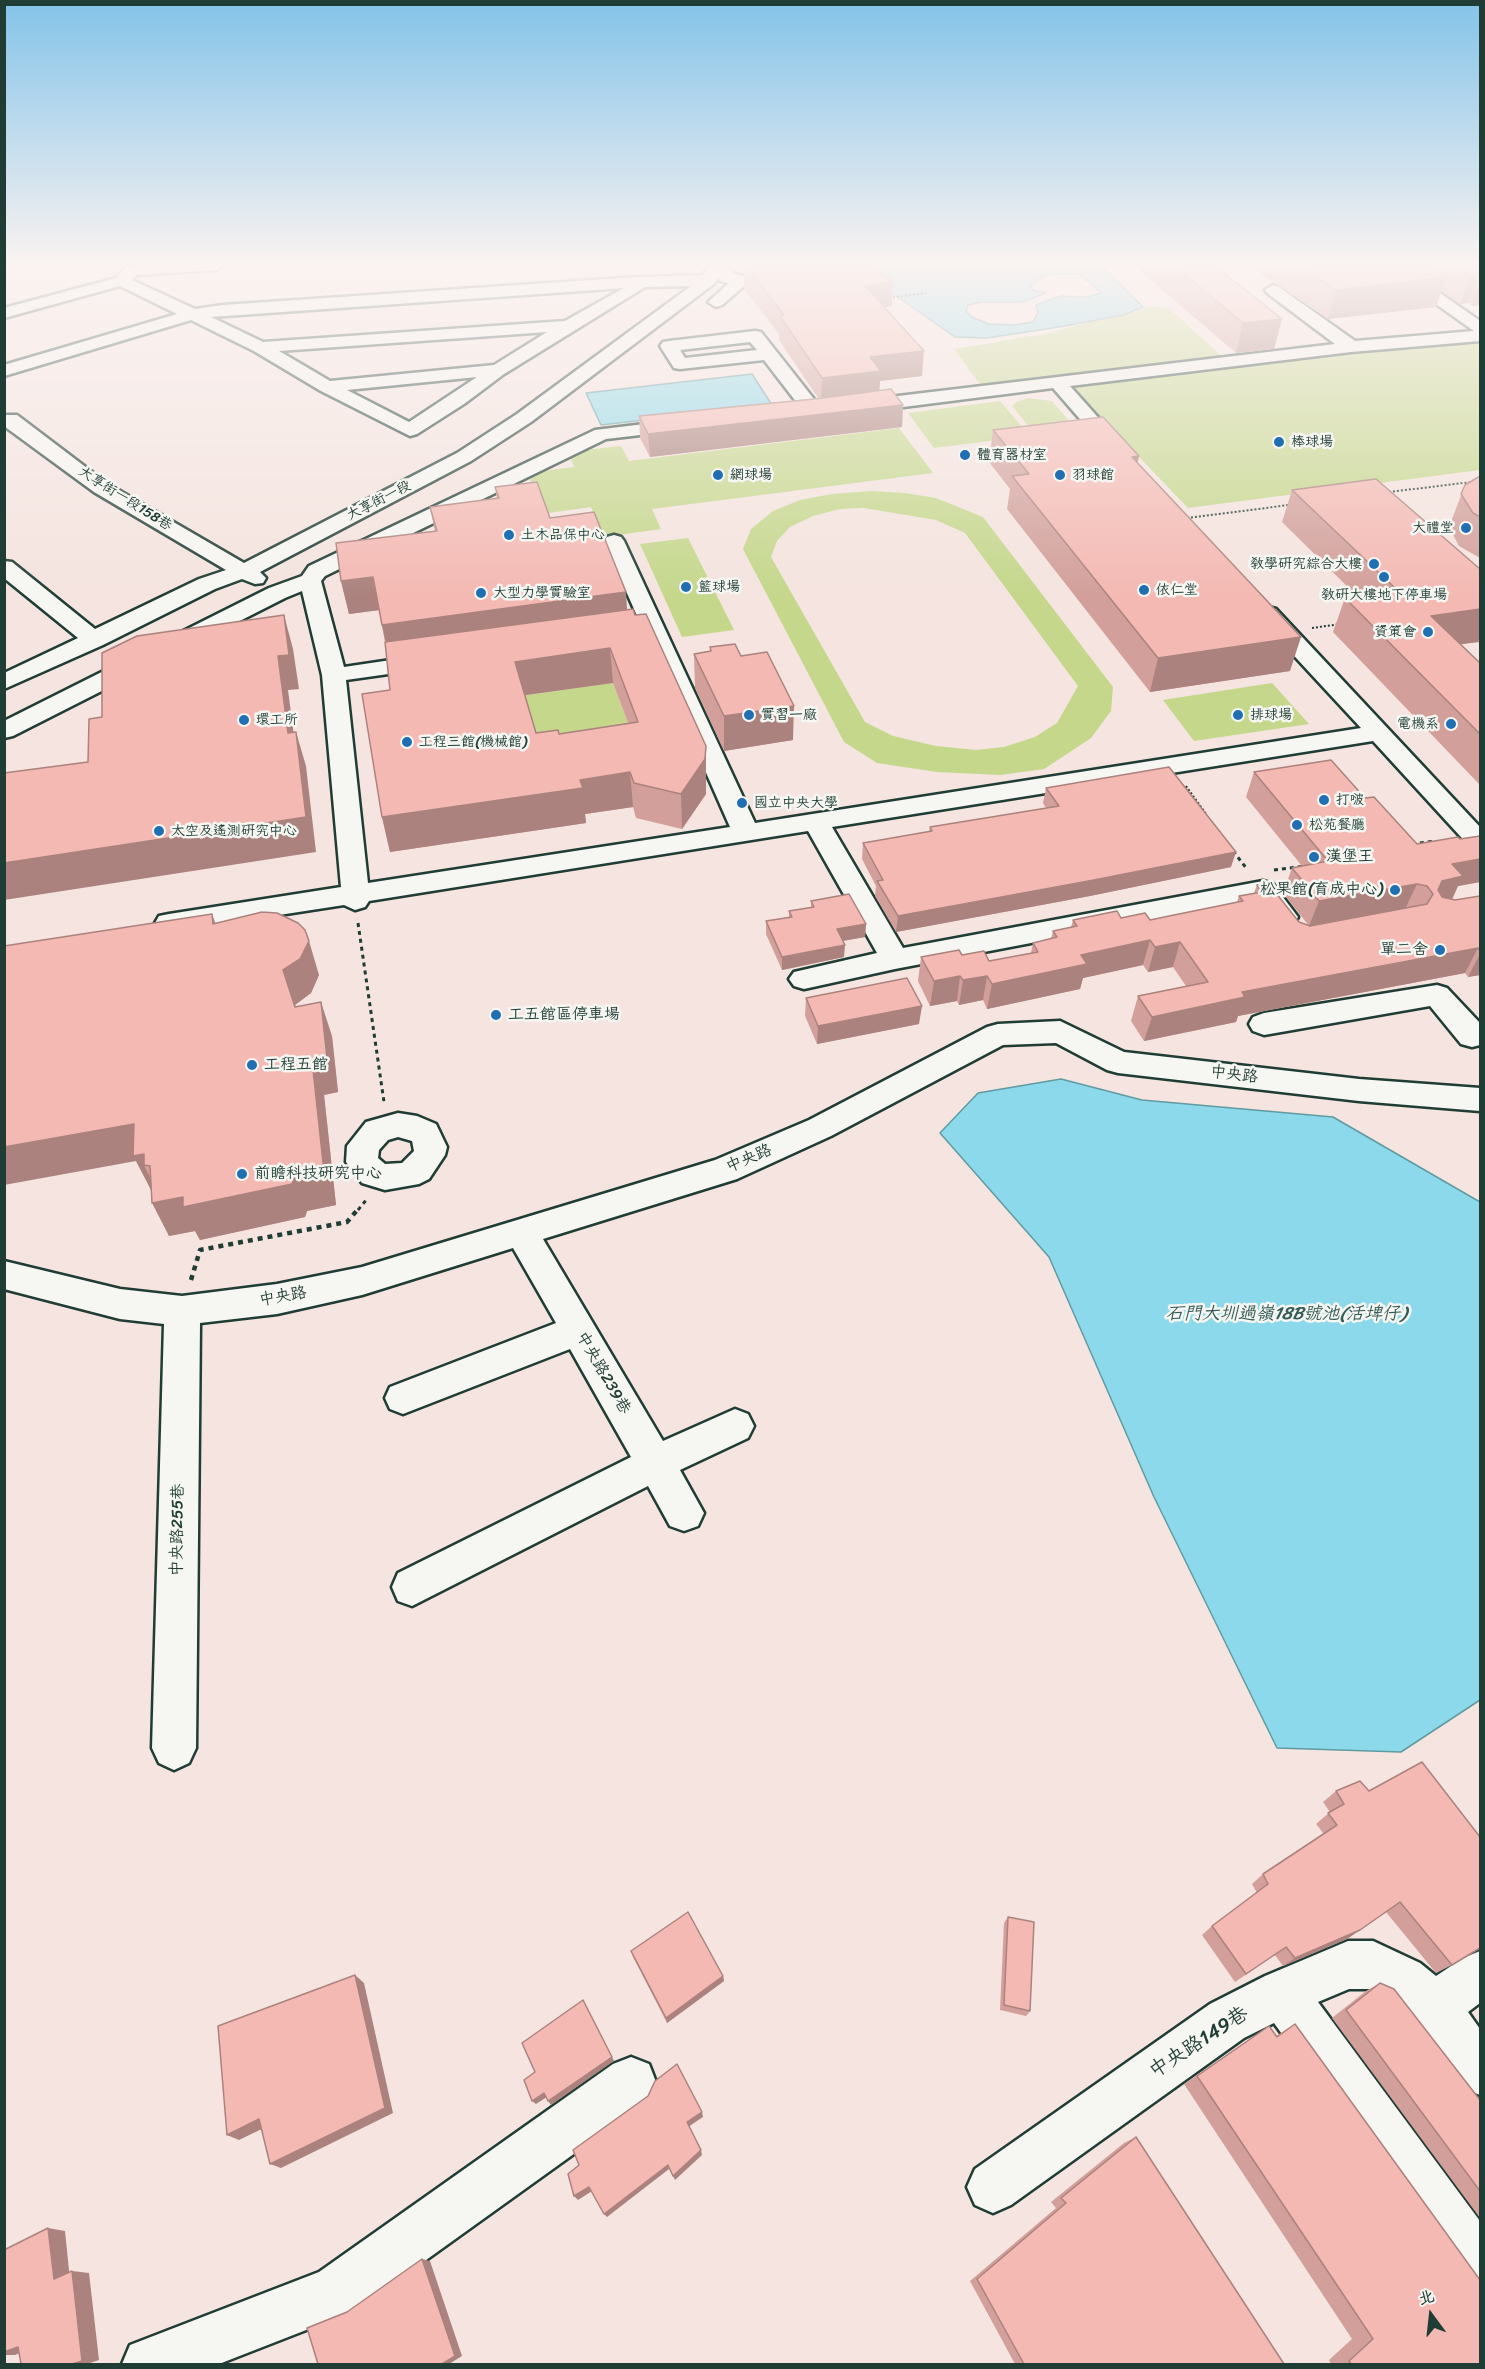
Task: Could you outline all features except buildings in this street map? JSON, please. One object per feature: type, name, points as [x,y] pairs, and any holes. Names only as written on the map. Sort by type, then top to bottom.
[{"type":"street","points":[[308,376],[410,430],[458,400],[491,376]]},
{"type":"street","points":[[327,387],[442,376]]},
{"type":"street","name":"大享街一段","points":[[4,682],[207,584],[244,571],[464,457],[524,418],[579,376]]},
{"type":"street","points":[[785,376],[814,412]]},
{"type":"street","points":[[790,414],[1111,376]]},
{"type":"street","points":[[1057,382],[1128,462]]},
{"type":"street","points":[[4,731],[276,593],[310,580],[318,571],[602,434],[708,423]]},
{"type":"street","name":"大享街一段158巷","points":[[10,426],[101,488],[244,571],[276,593]]},
{"type":"street","points":[[614,541],[746,833]]},
{"type":"street","points":[[4,567],[95,640]]},
{"type":"street","points":[[310,580],[334,675],[355,898]]},
{"type":"street","points":[[1253,597],[1477,839]]},
{"type":"street","points":[[631,634],[654,631]]},
{"type":"street","points":[[334,675],[453,658]]},
{"type":"street","points":[[145,927],[355,898],[746,833],[1379,734]]},
{"type":"street","points":[[816,822],[895,959]]},
{"type":"street","points":[[804,979],[1258,883],[1301,939]]},
{"type":"street","points":[[1264,1024],[1437,995],[1472,1036],[1480,1034]]},
{"type":"street","name":"中央路","points":[[4,1275],[120,1304],[182,1311],[277,1299],[362,1281],[724,1170],[820,1128],[998,1035],[1060,1032],[1118,1062],[1359,1090],[1480,1100]]},
{"type":"street","points":[[398,1125],[417,1128],[425,1133],[431,1147],[429,1155],[417,1170],[407,1175],[385,1178],[367,1169],[362,1162],[361,1154],[369,1138],[387,1127],[398,1125]]},
{"type":"street","name":"中央路239巷","points":[[522,1233],[684,1513]]},
{"type":"street","name":"中央路255巷","points":[[174,1748],[182,1311]]},
{"type":"street","points":[[403,1398],[578,1330]]},
{"type":"street","points":[[412,1587],[656,1463],[735,1426]]},
{"type":"street","name":"中央路149巷","points":[[993,2187],[1227,2021],[1282,1993],[1348,1965],[1373,1965],[1403,1980],[1435,2006],[1480,2070]]},
{"type":"street","points":[[1435,2006],[1480,1975]]},
{"type":"street","points":[[1282,1993],[1480,2265]]},
{"type":"street","points":[[149,2364],[336,2292],[631,2082]]},
{"type":"path","points":[[1389,492],[1480,481]]},
{"type":"path","points":[[1180,519],[1298,504]]},
{"type":"path","points":[[1285,632],[1342,623]]},
{"type":"path","points":[[1171,766],[1212,822]]},
{"type":"path","points":[[1403,846],[1477,839]]},
{"type":"path","points":[[1232,849],[1258,883],[1281,868],[1315,865]]},
{"type":"path","points":[[355,898],[387,1127]]},
{"type":"path","points":[[182,1311],[200,1250],[347,1222],[385,1178]]},
{"type":"green space","points":[[974,376],[1114,376],[985,391]]},
{"type":"green space","points":[[1124,376],[1480,376],[1480,470],[1188,508],[1067,382]]},
{"type":"green space","points":[[1028,398],[1052,401],[1078,431],[1035,434],[1012,406]]},
{"type":"green space","points":[[1000,401],[1030,436],[934,448],[908,413]]},
{"type":"green space","points":[[899,428],[933,473],[652,509],[661,529],[604,537],[591,507],[542,514],[528,473],[574,467],[568,452],[621,446],[629,461]]},
{"type":"green space","points":[[871,491],[905,493],[936,498],[983,517],[1113,687],[1111,711],[1091,738],[1044,769],[1000,775],[937,772],[877,763],[844,742],[743,549],[751,529],[773,511],[800,500],[832,494]],"holes":[[[864,508],[936,520],[965,533],[1078,686],[1057,723],[1035,737],[1004,747],[976,750],[936,746],[893,736],[865,722],[771,557],[777,541],[790,527],[813,516],[840,509]]]},
{"type":"green space","name":"籃球場","points":[[688,538],[734,630],[682,637],[640,544]]},
{"type":"green space","points":[[613,683],[629,726],[543,775],[519,696]]},
{"type":"green space","name":"排球場","points":[[1272,683],[1309,724],[1194,741],[1163,700]]},
{"type":"water","points":[[753,376],[772,405],[601,425],[586,393]]},
{"type":"water","name":"石門大圳過嶺18B號池(活埤仔)","points":[[1061,1079],[1142,1100],[1333,1117],[1480,1202],[1480,1700],[1401,1752],[1277,1748],[1154,1497],[1049,1257],[940,1133],[978,1093]]},
{"type":"place","name":"棒球場","points":[[1279,442]]},
{"type":"place","name":"體育器材室","points":[[965,455]]},
{"type":"place","name":"網球場","points":[[718,475]]},
{"type":"place","name":"羽球館","points":[[1060,475]]},
{"type":"place","name":"大禮堂","points":[[1466,528]]},
{"type":"place","name":"土木品保中心","points":[[509,535]]},
{"type":"place","name":"教學研究綜合大樓","points":[[1374,564]]},
{"type":"place","name":"教研大樓地下停車場","points":[[1384,577]]},
{"type":"place","name":"籃球場","points":[[686,587]]},
{"type":"place","name":"依仁堂","points":[[1144,590]]},
{"type":"place","name":"大型力學實驗室","points":[[481,593]]},
{"type":"place","name":"資策會","points":[[1428,632]]},
{"type":"place","name":"實習一廠","points":[[749,715]]},
{"type":"place","name":"排球場","points":[[1238,715]]},
{"type":"place","name":"環工所","points":[[244,720]]},
{"type":"place","name":"電機系","points":[[1451,724]]},
{"type":"place","name":"工程三館(機械館)","points":[[407,742]]},
{"type":"place","name":"打啵","points":[[1324,800]]},
{"type":"place","name":"國立中央大學","points":[[742,803]]},
{"type":"place","name":"松苑餐廳","points":[[1297,825]]},
{"type":"place","name":"太空及遙測研究中心","points":[[159,831]]},
{"type":"place","name":"漢堡王","points":[[1314,857]]},
{"type":"place","name":"松果館(育成中心)","points":[[1395,890]]},
{"type":"place","name":"單二舍","points":[[1440,950]]},
{"type":"place","name":"工五館區停車場","points":[[496,1015]]},
{"type":"place","name":"工程五館","points":[[252,1065]]},
{"type":"place","name":"前瞻科技研究中心","points":[[242,1174]]}]
